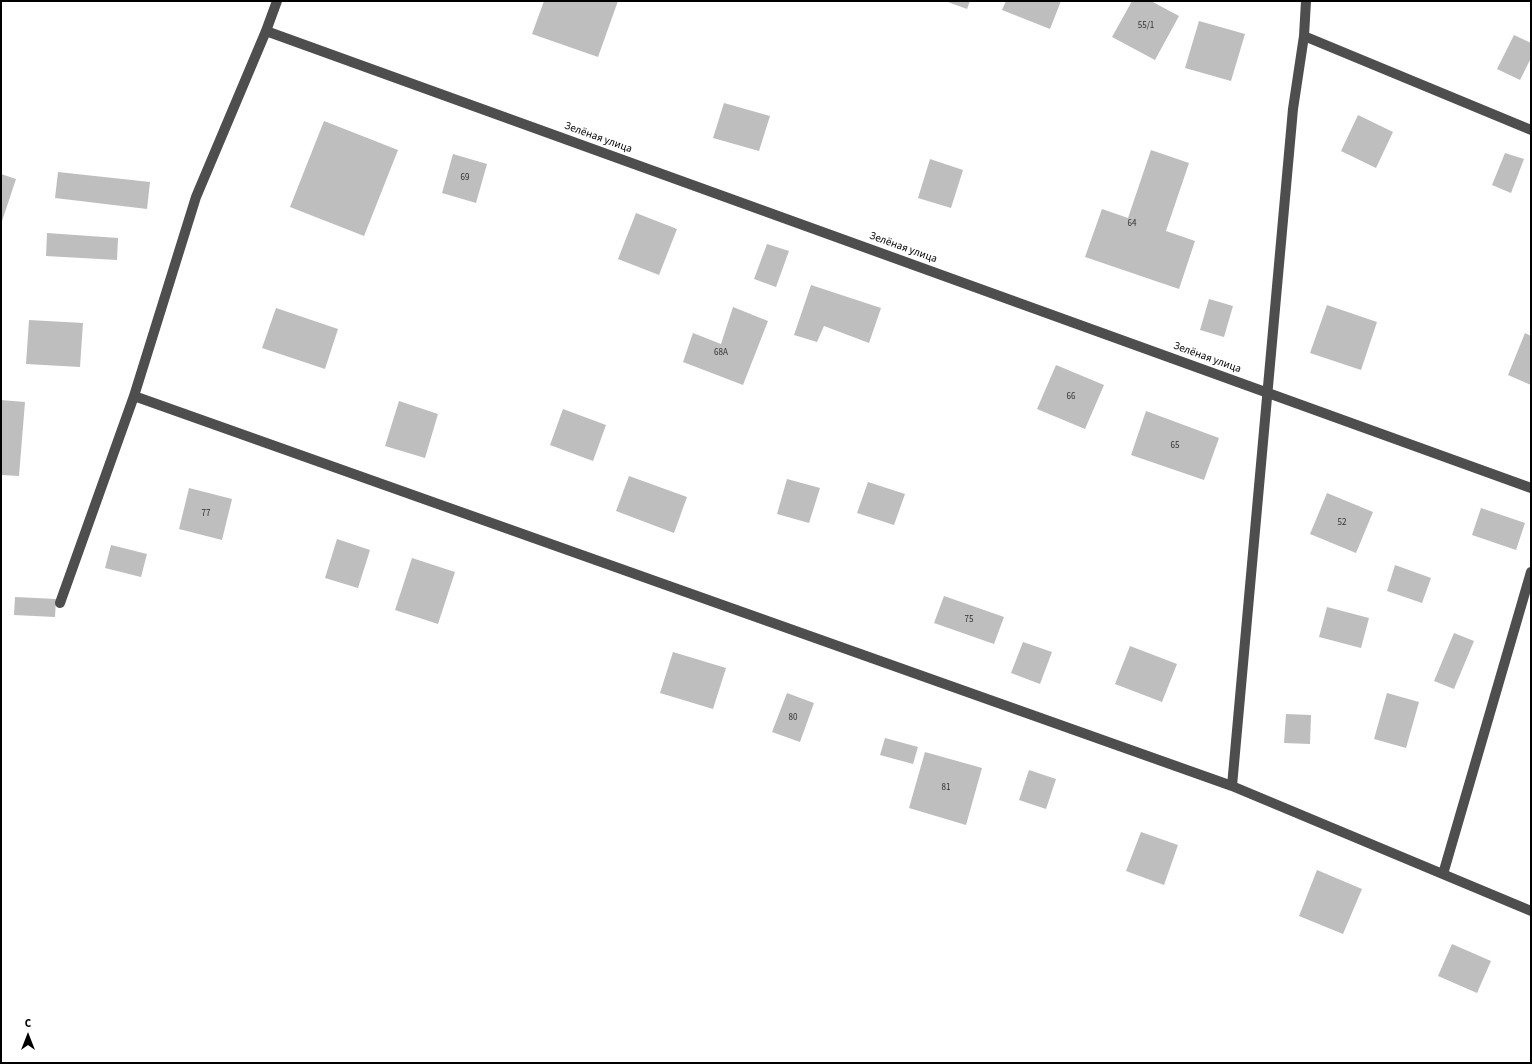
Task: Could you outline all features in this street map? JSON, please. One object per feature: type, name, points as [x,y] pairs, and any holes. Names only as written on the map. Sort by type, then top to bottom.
[{"type":"street","points":[[60,603],[134,396],[196,197],[266,31],[277,1]]},
{"type":"street","points":[[1232,786],[1293,108],[1304,36],[1306,1]]},
{"type":"street","name":"Зелёная улица","points":[[266,31],[1531,488]]},
{"type":"street","points":[[1304,36],[1531,130]]},
{"type":"street","points":[[134,396],[1232,786],[1531,911]]},
{"type":"street","points":[[1442,874],[1531,572]]},
{"type":"building","points":[[544,1],[618,1],[598,57],[532,34]]},
{"type":"building","points":[[945,1],[970,1],[967,9]]},
{"type":"building","points":[[1006,1],[1061,1],[1050,29],[1002,10]]},
{"type":"building","points":[[1132,1],[1151,1],[1179,16],[1155,60],[1112,37]]},
{"type":"building","points":[[1199,21],[1245,34],[1231,81],[1185,68]]},
{"type":"building","points":[[1514,35],[1531,43],[1531,58],[1520,80],[1497,69]]},
{"type":"building","points":[[724,103],[770,116],[759,151],[713,138]]},
{"type":"building","points":[[1358,115],[1393,132],[1376,168],[1341,151]]},
{"type":"building","points":[[324,121],[398,150],[364,236],[290,207]]},
{"type":"building","points":[[1151,150],[1189,163],[1166,231],[1195,241],[1179,289],[1085,257],[1102,209],[1128,218]]},
{"type":"building","points":[[1505,153],[1524,159],[1511,193],[1492,185]]},
{"type":"building","points":[[453,154],[487,164],[476,203],[442,193]]},
{"type":"building","points":[[930,159],[963,170],[951,208],[918,198]]},
{"type":"building","points":[[58,172],[150,182],[147,209],[55,198]]},
{"type":"building","points":[[1,174],[16,179],[1,224]]},
{"type":"building","points":[[636,213],[677,229],[659,275],[618,259]]},
{"type":"building","points":[[47,233],[118,238],[117,260],[46,256]]},
{"type":"building","points":[[767,244],[789,251],[776,287],[754,279]]},
{"type":"building","points":[[811,285],[881,308],[869,343],[824,326],[817,342],[794,335]]},
{"type":"building","points":[[1209,299],[1233,306],[1224,337],[1200,330]]},
{"type":"building","points":[[1327,305],[1377,322],[1361,370],[1310,353]]},
{"type":"building","points":[[733,307],[768,321],[743,385],[683,362],[693,333],[721,344]]},
{"type":"building","points":[[276,308],[338,329],[325,369],[262,348]]},
{"type":"building","points":[[29,320],[83,323],[80,367],[26,364]]},
{"type":"building","points":[[1525,333],[1531,336],[1531,385],[1508,375]]},
{"type":"building","points":[[1056,365],[1104,385],[1085,429],[1037,409]]},
{"type":"building","points":[[1,400],[25,402],[19,476],[1,475]]},
{"type":"building","points":[[399,401],[438,414],[425,458],[385,446]]},
{"type":"building","points":[[563,409],[606,425],[593,461],[550,445]]},
{"type":"building","points":[[1146,411],[1219,438],[1204,480],[1131,455]]},
{"type":"building","points":[[629,476],[687,497],[674,533],[616,511]]},
{"type":"building","points":[[787,479],[820,488],[809,523],[777,514]]},
{"type":"building","points":[[868,482],[905,494],[894,525],[857,513]]},
{"type":"building","points":[[189,488],[232,499],[222,540],[179,529]]},
{"type":"building","points":[[1327,493],[1373,512],[1356,553],[1310,534]]},
{"type":"building","points":[[1481,508],[1525,523],[1516,550],[1472,535]]},
{"type":"building","points":[[337,539],[370,550],[358,588],[325,578]]},
{"type":"building","points":[[111,545],[147,554],[141,577],[105,568]]},
{"type":"building","points":[[412,558],[455,572],[438,624],[395,610]]},
{"type":"building","points":[[1395,565],[1431,578],[1422,603],[1387,591]]},
{"type":"building","points":[[944,596],[1004,617],[994,644],[934,623]]},
{"type":"building","points":[[15,597],[56,599],[55,617],[14,615]]},
{"type":"building","points":[[1327,607],[1369,618],[1361,648],[1319,637]]},
{"type":"building","points":[[1454,633],[1474,641],[1454,689],[1434,681]]},
{"type":"building","points":[[1023,642],[1052,652],[1040,684],[1011,673]]},
{"type":"building","points":[[1130,646],[1177,664],[1162,702],[1115,684]]},
{"type":"building","points":[[673,652],[726,668],[713,709],[660,693]]},
{"type":"building","points":[[787,693],[814,703],[800,742],[772,732]]},
{"type":"building","points":[[1387,693],[1419,702],[1406,748],[1374,739]]},
{"type":"building","points":[[1286,714],[1311,715],[1310,744],[1284,743]]},
{"type":"building","points":[[885,738],[918,747],[913,764],[880,755]]},
{"type":"building","points":[[925,752],[982,768],[966,825],[909,808]]},
{"type":"building","points":[[1029,770],[1056,779],[1046,809],[1019,800]]},
{"type":"building","points":[[1141,832],[1178,845],[1164,885],[1126,871]]},
{"type":"building","points":[[1317,870],[1362,889],[1343,934],[1299,916]]},
{"type":"building","points":[[1452,944],[1491,961],[1477,993],[1438,976]]}]
